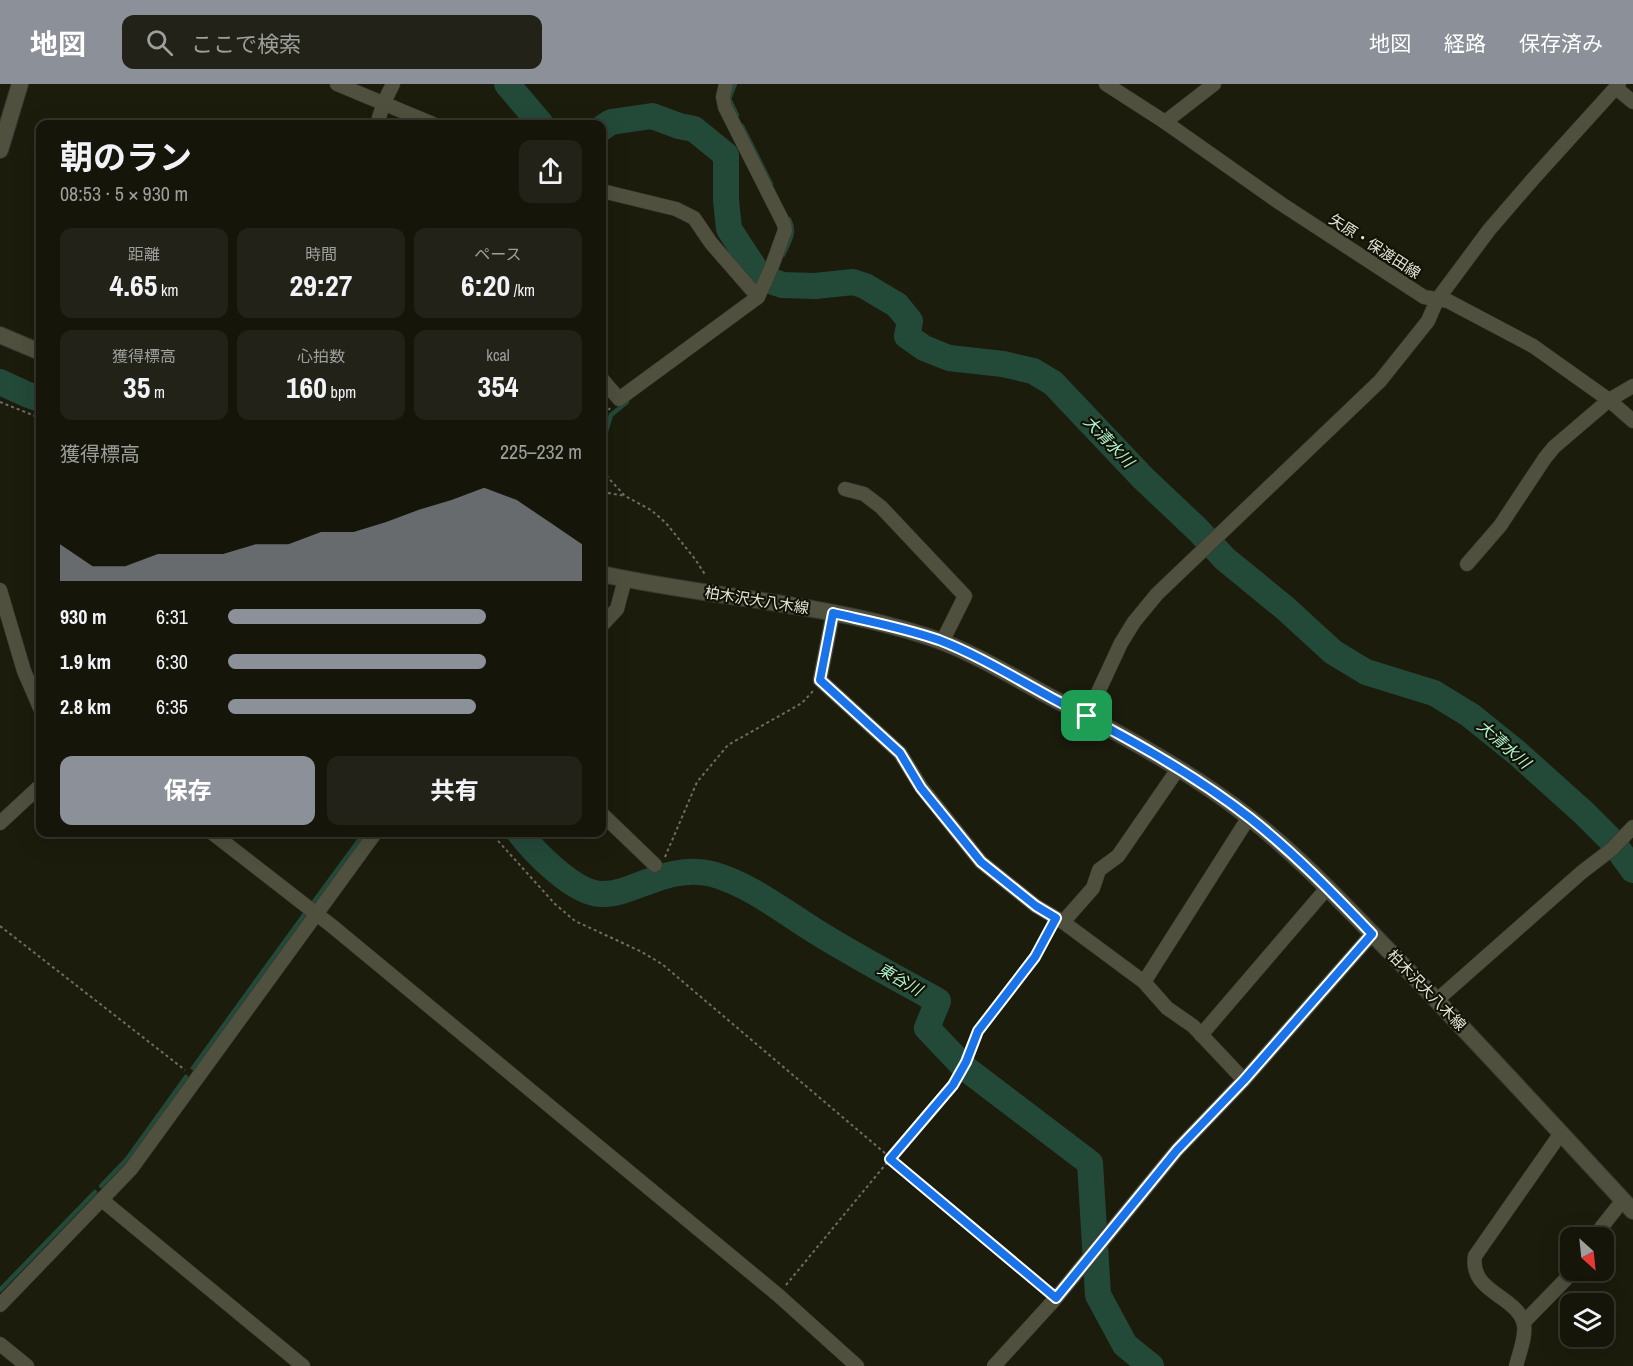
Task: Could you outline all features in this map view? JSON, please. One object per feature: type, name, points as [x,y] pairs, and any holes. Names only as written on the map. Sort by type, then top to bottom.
[{"type":"main road","points":[[0,150],[20,84]]},
{"type":"main road","points":[[0,335],[36,350]]},
{"type":"main road","name":"柏木沢大八木線","points":[[606,575],[833,613],[942,642],[994,666],[1087,716],[1178,769],[1249,817],[1328,887],[1628,1205]]},
{"type":"street","points":[[337,84],[424,120]]},
{"type":"street","points":[[378,120],[393,84]]},
{"type":"street","points":[[606,384],[619,399],[760,294],[772,266],[785,230],[784,224],[725,107],[723,97],[726,84]]},
{"type":"street","name":"矢原・保渡田線","points":[[1106,84],[1165,122],[1280,203],[1424,297],[1448,301],[1533,346],[1609,400],[1633,421]]},
{"type":"street","points":[[1165,122],[1214,84]]},
{"type":"street","points":[[1087,716],[1121,643],[1134,622],[1157,594],[1380,381],[1428,321],[1437,300],[1489,230],[1617,86],[1633,102]]},
{"type":"street","points":[[606,192],[676,209],[694,219],[711,243],[760,294]]},
{"type":"street","points":[[1467,564],[1500,526],[1545,458],[1609,400],[1633,386]]},
{"type":"street","points":[[845,489],[864,494],[881,507],[965,596],[942,642]]},
{"type":"street","points":[[606,621],[617,609],[625,579]]},
{"type":"street","points":[[0,590],[24,671],[36,699]]},
{"type":"street","points":[[833,613],[820,680],[900,753],[921,788],[981,862],[1036,906],[1060,920],[1144,982],[1167,1008],[1192,1026],[1244,1080]]},
{"type":"street","points":[[1060,920],[1093,888],[1100,870],[1118,856],[1178,769]]},
{"type":"street","points":[[0,823],[36,790]]},
{"type":"street","points":[[1144,982],[1249,817]]},
{"type":"street","points":[[606,818],[655,865]]},
{"type":"street","points":[[1437,1000],[1617,844],[1633,827]]},
{"type":"street","points":[[217,837],[316,915],[778,1295],[858,1366]]},
{"type":"street","points":[[0,1305],[131,1169],[372,837]]},
{"type":"street","points":[[1201,1035],[1328,887]]},
{"type":"street","points":[[994,1366],[1095,1252],[1177,1150],[1244,1080],[1372,934]]},
{"type":"street","points":[[1516,1366],[1524,1322],[1521,1315],[1481,1281],[1474,1264],[1475,1256],[1561,1133]]},
{"type":"street","points":[[102,1200],[303,1366]]},
{"type":"street","points":[[1605,1227],[1628,1205]]},
{"type":"street","points":[[1524,1322],[1564,1281]]},
{"type":"street","points":[[0,1344],[27,1366]]},
{"type":"path","points":[[0,402],[36,416]]},
{"type":"path","points":[[606,475],[625,496]]},
{"type":"path","points":[[606,493],[625,496],[651,510],[666,523],[695,559],[718,594]]},
{"type":"path","points":[[655,865],[663,864],[697,782],[728,745],[802,703],[820,680]]},
{"type":"path","points":[[495,837],[555,904],[575,921],[640,951],[662,964],[1056,1298]]},
{"type":"path","points":[[778,1295],[953,1085],[966,1062],[978,1031],[1029,967],[1060,920]]},
{"type":"path","points":[[0,926],[196,1080]]},
{"type":"waterway","name":"大清水川","points":[[507,84],[538,120]]},
{"type":"waterway","points":[[735,84],[729,99],[737,115]]},
{"type":"waterway","name":"大清水川","points":[[606,125],[611,122],[652,116],[694,129],[726,155],[726,200],[729,229],[761,278],[783,285],[815,286],[853,282],[865,286],[897,305],[910,321],[907,336],[924,348],[949,358],[1003,364],[1033,371],[1053,383],[1143,478],[1225,559],[1285,608],[1333,652],[1366,672],[1434,693],[1470,715],[1516,752],[1584,813],[1612,841],[1633,870]]},
{"type":"waterway","points":[[742,126],[771,184]]},
{"type":"waterway","points":[[783,255],[792,233],[789,219]]},
{"type":"waterway","name":"東谷川","points":[[0,382],[36,398]]},
{"type":"waterway","points":[[606,431],[611,415],[627,402]]},
{"type":"waterway","points":[[313,903],[361,837]]},
{"type":"waterway","name":"東谷川","points":[[523,837],[556,870],[590,892],[614,893],[682,872],[705,873],[726,878],[752,891],[830,940],[938,1001],[927,1028],[965,1068],[1090,1163],[1098,1295],[1125,1345],[1151,1366]]},
{"type":"waterway","points":[[193,1068],[304,915]]},
{"type":"waterway","points":[[101,1186],[127,1159],[186,1077]]},
{"type":"waterway","points":[[0,1290],[95,1192]]},
{"type":"route","points":[[833,613],[942,642],[994,666],[1087,716],[1178,769],[1249,817],[1328,887],[1372,934],[1244,1080],[1177,1150],[1056,1298],[890,1159],[953,1085],[966,1062],[978,1031],[1022,976],[1056,918],[1036,906],[981,862],[921,788],[900,753],[820,680],[833,613]]}]
